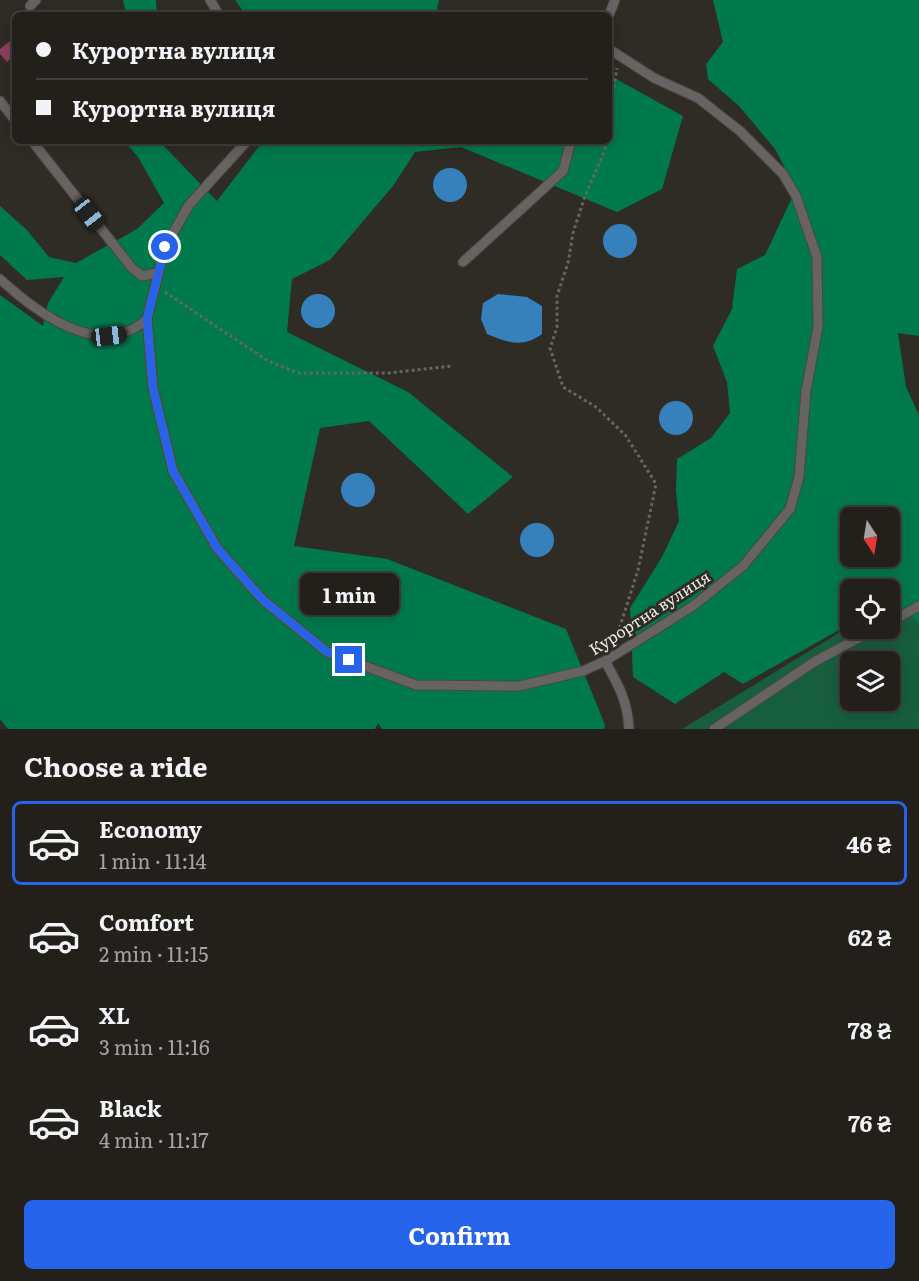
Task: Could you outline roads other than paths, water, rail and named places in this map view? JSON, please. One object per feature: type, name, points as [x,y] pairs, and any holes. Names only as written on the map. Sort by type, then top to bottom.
[{"type":"lane","name":"Курортна вулиця","points":[[244,144],[189,205],[165,247],[156,273],[156,286],[147,319],[153,388],[173,471],[217,548],[263,600],[327,652],[416,685],[519,686],[583,671],[605,661],[693,606],[743,566],[790,509],[799,477],[806,391],[818,327],[818,257],[796,196],[783,174],[740,131],[698,98],[619,58],[612,52]]},
{"type":"lane","points":[[0,100],[12,116]]},
{"type":"lane","points":[[34,144],[132,268],[142,276],[156,273]]},
{"type":"lane","points":[[463,262],[563,171],[570,144]]},
{"type":"lane","points":[[0,279],[52,320],[72,329],[109,336],[124,334],[136,329],[147,319]]},
{"type":"lane","points":[[900,616],[919,606]]},
{"type":"lane","points":[[714,729],[814,662],[857,639]]},
{"type":"lane","points":[[605,661],[622,690],[628,709],[629,729]]},
{"type":"water","points":[[450,168],[462,173],[467,185],[462,197],[450,202],[438,197],[433,185],[438,173]]},
{"type":"water","points":[[620,224],[632,229],[637,241],[632,253],[620,258],[608,253],[603,241],[608,229]]},
{"type":"water","points":[[318,294],[330,299],[335,311],[330,323],[318,328],[306,323],[301,311],[306,299]]},
{"type":"water","points":[[498,294],[527,297],[542,306],[542,334],[522,343],[515,343],[487,334],[481,319],[483,303]]},
{"type":"water","points":[[676,401],[688,406],[693,418],[688,430],[676,435],[664,430],[659,418],[664,406]]},
{"type":"water","points":[[358,473],[370,478],[375,490],[370,502],[358,507],[346,502],[341,490],[346,478]]},
{"type":"water","points":[[537,523],[549,528],[554,540],[549,552],[537,557],[525,552],[520,540],[525,528]]}]
